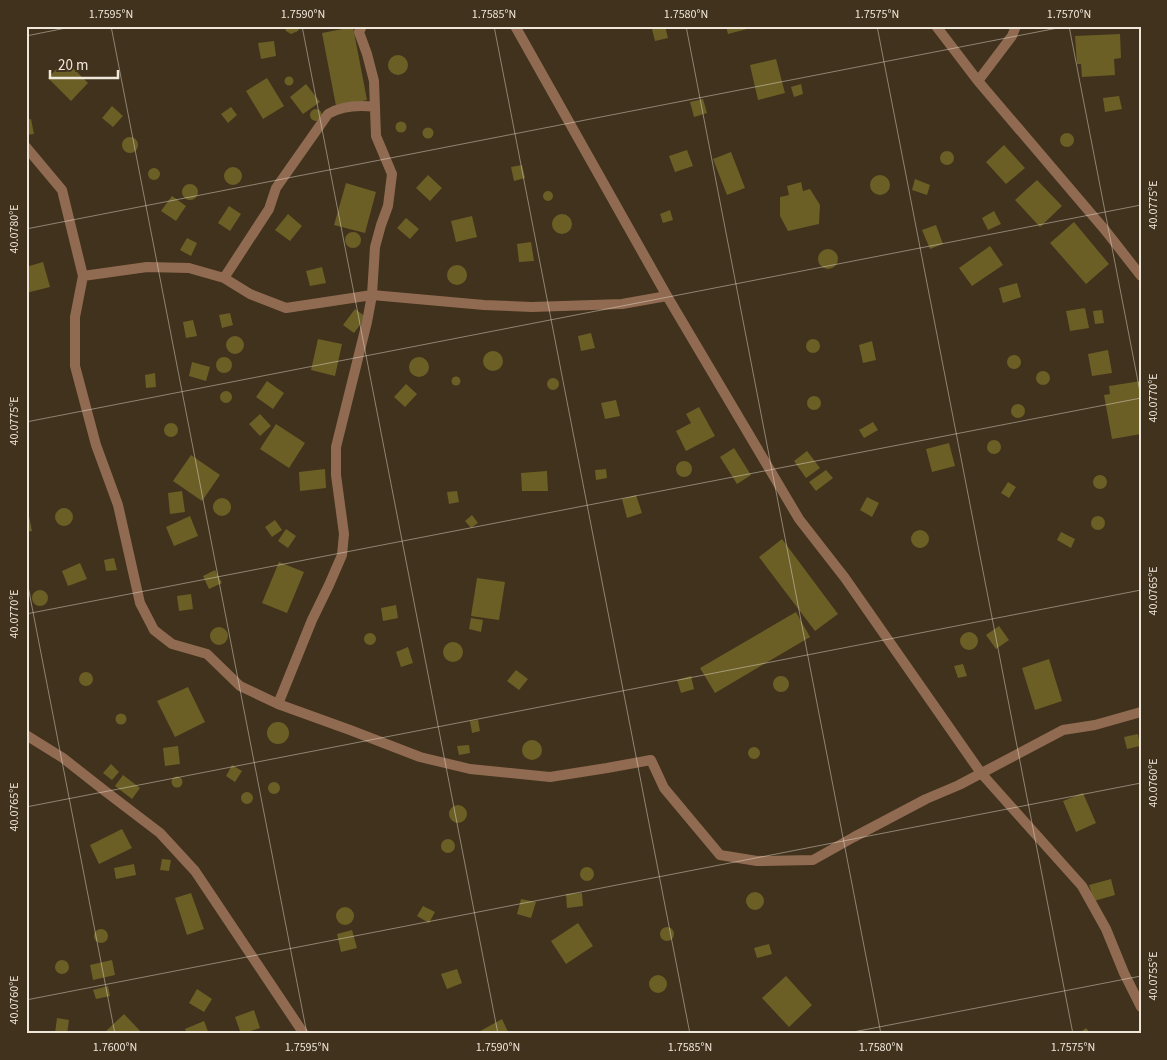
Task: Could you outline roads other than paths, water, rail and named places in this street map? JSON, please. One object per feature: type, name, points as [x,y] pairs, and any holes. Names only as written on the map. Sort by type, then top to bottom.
[{"type":"street","points":[[278,704],[312,620],[342,555],[344,534],[336,475],[336,447],[372,295],[375,247],[388,206],[392,174],[376,136],[374,81],[359,32],[362,26]]},
{"type":"street","points":[[516,26],[667,296],[799,519],[845,578],[981,773],[1082,886],[1106,929],[1124,973],[1141,1007]]},
{"type":"street","points":[[936,26],[978,82],[1141,276]]},
{"type":"street","points":[[978,82],[1012,36],[1016,26]]},
{"type":"street","points":[[224,278],[269,209],[276,188],[328,114],[334,110],[360,105],[375,107]]},
{"type":"street","points":[[26,147],[62,190],[83,276],[75,317],[75,366],[96,445],[118,505],[140,602],[154,630],[172,644],[207,654],[240,686],[278,704],[420,757],[470,770],[550,777],[651,760],[664,788],[720,855],[757,861],[813,860],[1063,730],[1094,725],[1141,712]]},
{"type":"street","points":[[83,276],[147,267],[188,268],[224,278],[250,294],[286,308],[372,295],[484,305],[532,307],[622,304],[667,296]]},
{"type":"street","points":[[26,735],[63,758],[104,792],[160,833],[195,871],[304,1034]]}]
